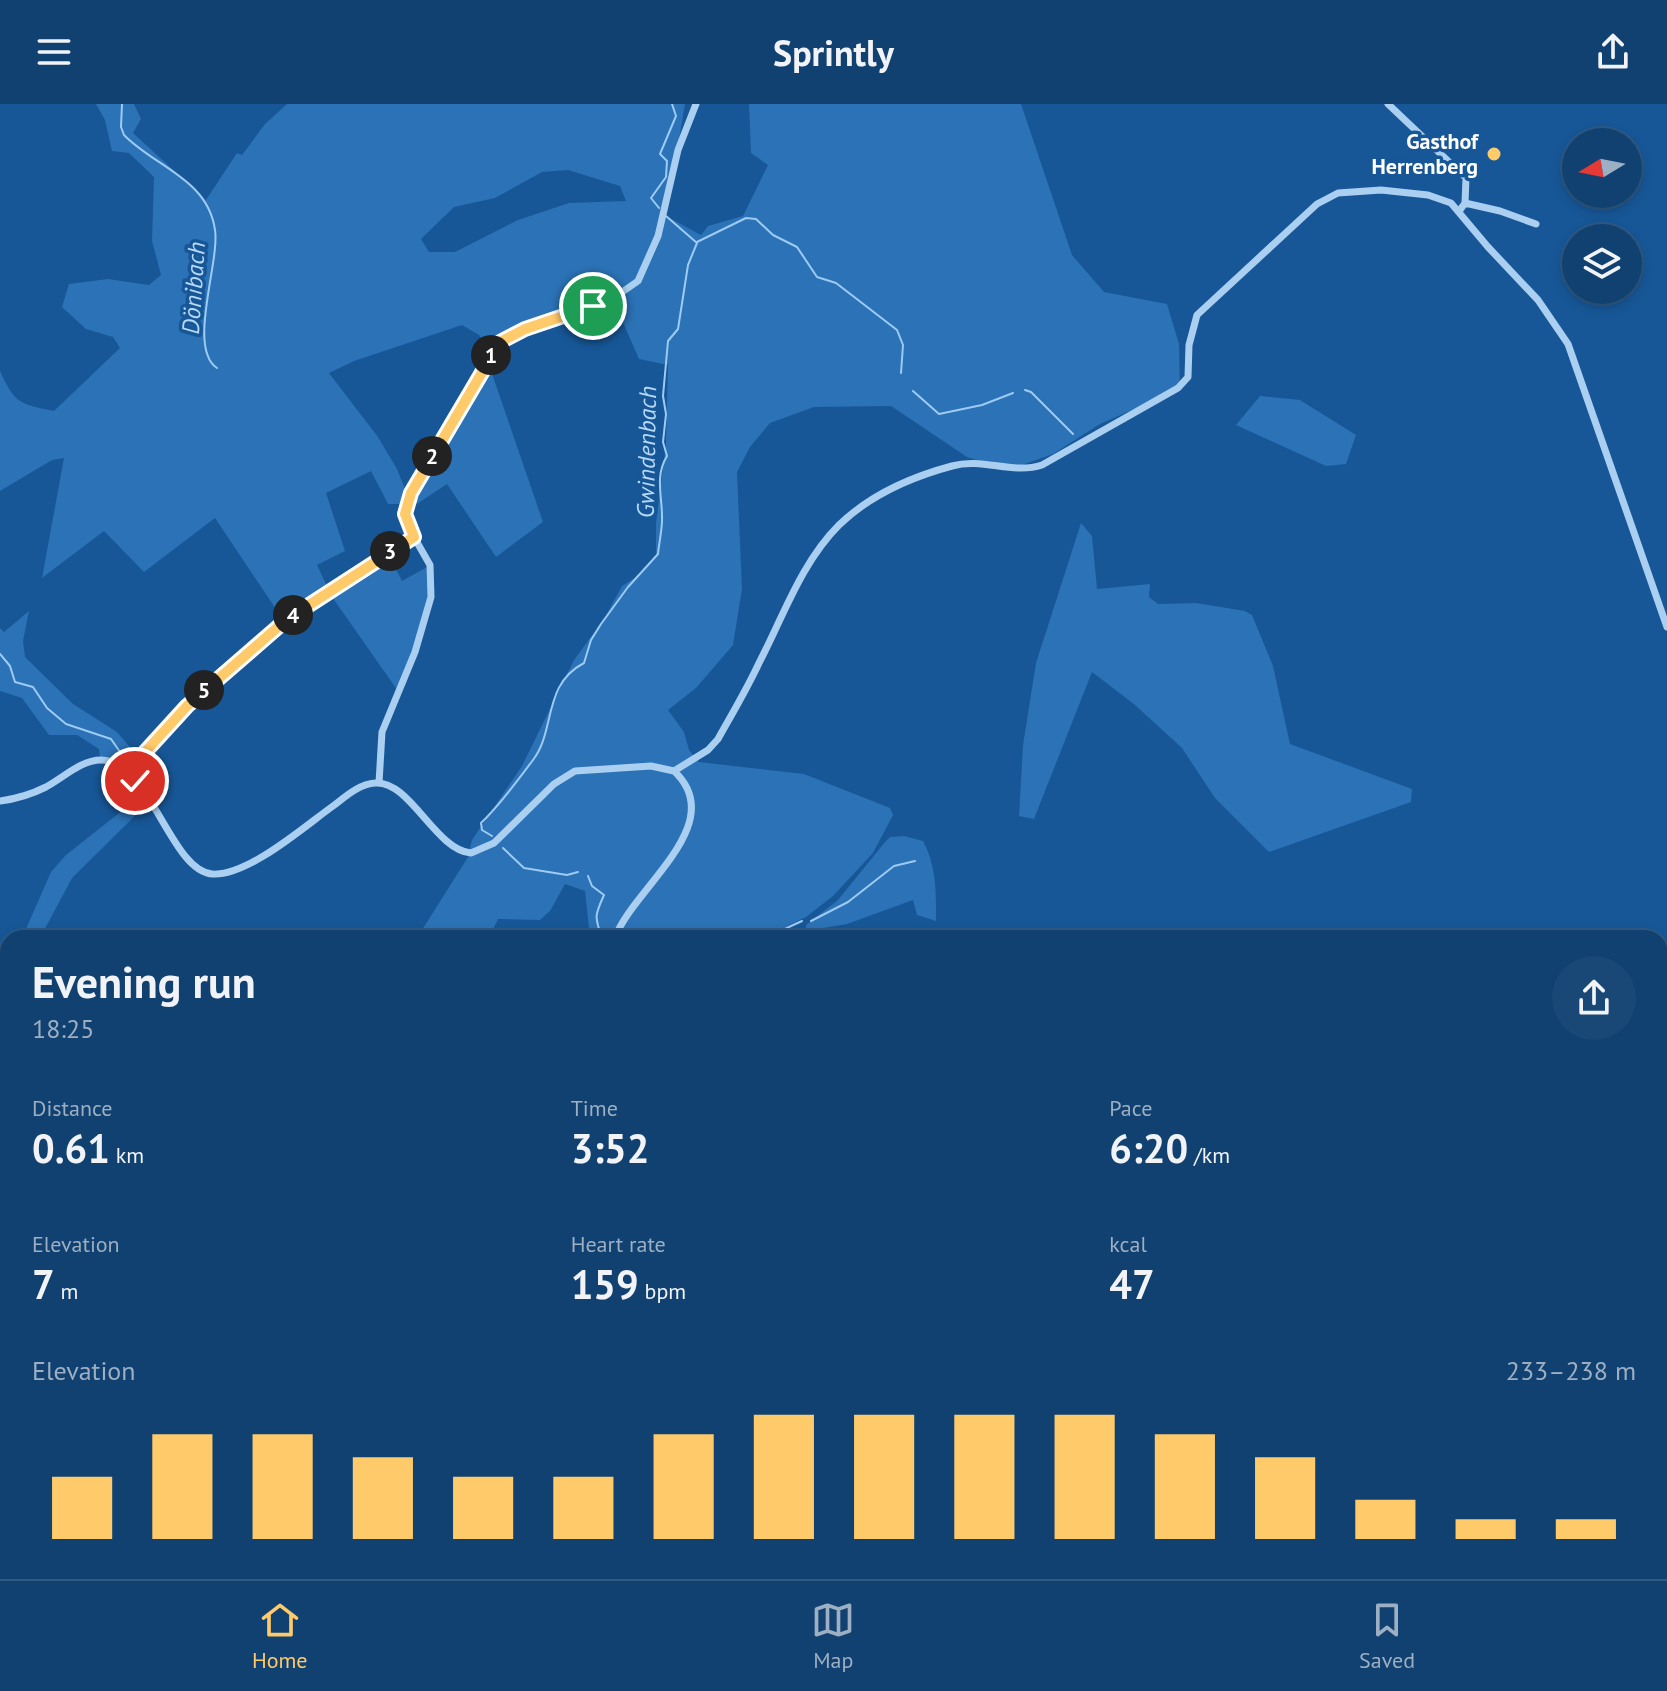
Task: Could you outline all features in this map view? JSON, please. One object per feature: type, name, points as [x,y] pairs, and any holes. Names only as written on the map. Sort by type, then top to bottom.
[{"type":"street","points":[[379,783],[382,732],[415,652],[431,597],[430,565],[405,514],[411,493],[497,346],[515,333],[619,296],[641,278],[658,236],[678,150],[696,104]]},
{"type":"street","points":[[1388,104],[1466,178],[1463,207],[1488,247],[1538,300],[1568,344],[1667,627]]},
{"type":"street","points":[[674,771],[708,750],[718,739],[811,560],[829,536],[861,506],[921,476],[961,463],[977,462],[1019,469],[1042,465],[1178,388],[1188,377],[1189,345],[1197,315],[1328,196],[1381,190],[1413,193],[1463,207],[1500,211],[1536,224]]},
{"type":"street","points":[[123,770],[135,763],[212,682],[286,620],[414,537]]},
{"type":"street","points":[[0,801],[36,792],[96,761],[107,761],[123,770],[145,793],[189,860],[203,872],[216,874],[255,860],[352,792],[379,783],[398,793],[455,848],[471,853],[494,843],[554,784],[575,771],[651,766],[674,771],[684,784],[689,802],[688,832],[619,930]]},
{"type":"shaded area","points":[[96,104],[134,104],[141,119],[133,133],[206,200],[237,153],[242,155],[265,124],[287,104],[685,104],[666,216],[701,235],[708,226],[743,216],[768,165],[751,153],[749,104],[1021,104],[1072,255],[1104,292],[1167,304],[1179,344],[1180,389],[1100,424],[1053,454],[1022,465],[1000,467],[967,457],[891,406],[814,407],[770,423],[750,447],[737,472],[742,589],[733,645],[696,688],[668,710],[684,732],[689,750],[699,762],[804,774],[890,808],[893,815],[873,853],[833,896],[806,917],[779,930],[589,930],[585,891],[565,884],[550,911],[540,920],[498,919],[493,930],[422,930],[468,857],[472,840],[522,766],[574,660],[604,619],[622,586],[641,574],[656,555],[656,523],[666,444],[668,365],[639,359],[614,302],[517,335],[494,354],[479,335],[462,325],[354,361],[329,373],[378,437],[397,469],[407,494],[489,365],[543,522],[496,557],[447,484],[408,510],[404,504],[388,504],[371,471],[326,493],[345,551],[317,565],[328,588],[386,550],[402,581],[431,565],[433,599],[400,694],[330,594],[286,624],[215,518],[144,572],[104,531],[42,578],[64,458],[52,460],[0,491],[0,371],[20,401],[54,411],[120,348],[113,337],[86,329],[62,307],[69,284],[108,279],[149,285],[161,275],[152,241],[154,177],[129,153],[112,151],[105,120]],"holes":[[[568,170],[620,186],[626,201],[569,203],[518,220],[455,252],[429,252],[421,239],[454,207],[495,198],[542,172]]]},
{"type":"shaded area","points":[[1260,396],[1300,400],[1356,435],[1346,464],[1326,466],[1236,425]]},
{"type":"shaded area","points":[[1081,523],[1092,536],[1097,589],[1150,584],[1149,597],[1158,604],[1196,603],[1245,611],[1252,615],[1273,666],[1290,744],[1412,789],[1411,802],[1269,852],[1215,798],[1182,748],[1135,705],[1092,672],[1034,819],[1019,816],[1023,745],[1036,663]]},
{"type":"shaded area","points":[[29,611],[23,641],[25,657],[73,704],[117,732],[134,752],[132,762],[145,775],[149,787],[146,792],[136,780],[100,757],[99,749],[77,735],[49,735],[22,698],[0,691],[0,628],[4,632]]},
{"type":"shaded area","points":[[142,795],[148,803],[72,878],[44,930],[26,930],[51,872],[66,855]]},
{"type":"shaded area","points":[[904,836],[923,841],[935,880],[936,921],[917,915],[913,900],[847,924],[806,930],[806,925],[838,900],[890,837]]},
{"type":"waterway","name":"Dönibach","points":[[122,104],[121,127],[124,135],[191,186],[210,213],[215,244],[205,342],[209,358],[217,368]]},
{"type":"waterway","name":"Gwindenbach","points":[[659,208],[651,198],[666,177],[667,161],[660,154],[676,116],[672,104]]},
{"type":"waterway","name":"Gwindenbach","points":[[492,836],[482,830],[481,823],[540,748],[555,695],[562,683],[584,663],[591,640],[601,624],[628,587],[658,554],[662,521],[660,480],[667,456],[663,442],[666,414],[663,396],[668,341],[678,329],[688,265],[697,243],[666,216]]},
{"type":"waterway","points":[[697,242],[746,218],[756,219],[773,235],[797,247],[817,277],[836,283],[897,330],[903,345],[901,373]]},
{"type":"waterway","points":[[1025,390],[1031,392],[1073,434]]},
{"type":"waterway","points":[[913,391],[939,414],[982,405],[1013,393]]},
{"type":"waterway","points":[[0,654],[10,666],[15,682],[33,687],[47,708],[66,724],[111,739],[127,762]]},
{"type":"waterway","points":[[132,769],[149,790]]},
{"type":"waterway","name":"Gwindenbach","points":[[503,848],[524,868],[567,875],[578,872]]},
{"type":"waterway","points":[[811,921],[848,902],[894,866],[915,861]]},
{"type":"waterway","points":[[588,876],[592,886],[604,895],[597,916],[600,930]]},
{"type":"waterway","points":[[782,930],[802,921]]},
{"type":"place","name":"Gasthof Herrenberg","points":[[1494,154]]},
{"type":"route","points":[[135,781],[123,770],[135,763],[212,682],[286,620],[414,537],[405,514],[411,493],[500,342],[525,329],[593,306]]}]
